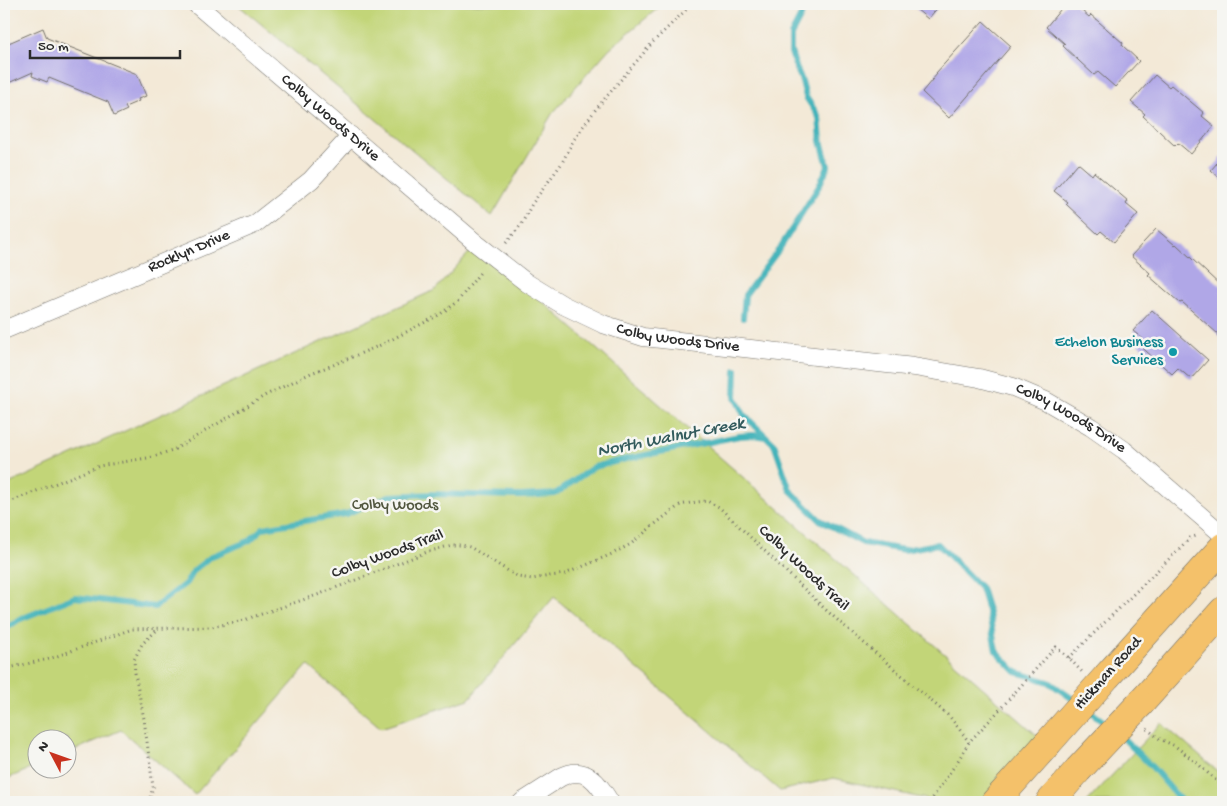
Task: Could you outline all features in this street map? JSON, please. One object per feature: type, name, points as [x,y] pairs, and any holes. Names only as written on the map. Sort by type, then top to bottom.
[{"type":"main road","name":"Hickman Road","points":[[995,802],[1223,547]]},
{"type":"main road","points":[[1050,802],[1223,611]]},
{"type":"street","name":"Colby Woods Drive","points":[[196,4],[494,258],[527,283],[564,305],[603,324],[643,337],[914,367],[979,378],[1013,388],[1046,401],[1091,427],[1124,450],[1223,535]]},
{"type":"street","name":"Rocklyn Drive","points":[[4,330],[255,224],[311,180],[351,136]]},
{"type":"street","points":[[522,802],[566,774],[578,773],[590,777],[610,802]]},
{"type":"path","points":[[4,504],[99,466],[154,457],[174,449],[310,373],[383,344],[438,315],[458,301],[521,224],[532,204],[562,163],[573,141],[591,115],[653,42],[692,4]]},
{"type":"path","name":"Colby Woods Trail","points":[[4,669],[49,659],[132,629],[212,627],[244,620],[320,594],[427,552],[452,545],[462,544],[518,577],[532,579],[565,574],[631,544],[680,504],[708,501],[719,507],[827,611],[950,716],[969,742]]},
{"type":"path","points":[[930,802],[969,742],[1056,647],[1069,658],[1190,538],[1198,536]]},
{"type":"path","points":[[148,802],[153,787],[134,660],[142,644],[158,629]]},
{"type":"green space","points":[[237,4],[663,4],[609,49],[552,114],[492,216]]},
{"type":"green space","name":"Colby Woods","points":[[477,244],[1047,744],[995,802],[935,802],[834,778],[780,791],[554,597],[469,699],[381,728],[308,665],[195,795],[121,730],[78,749],[78,728],[28,728],[28,770],[4,780],[4,486],[435,290]]},
{"type":"green space","points":[[1161,723],[1223,776],[1223,802],[1087,802]]},
{"type":"building","points":[[910,4],[941,4],[928,19]]},
{"type":"building","points":[[1065,4],[1074,4],[1089,17],[1091,15],[1123,43],[1122,45],[1139,61],[1115,87],[1098,72],[1094,75],[1046,27]]},
{"type":"building","points":[[983,21],[1011,46],[949,118],[922,92],[936,73]]},
{"type":"building","points":[[43,28],[47,38],[137,74],[146,96],[125,107],[127,110],[114,116],[108,102],[49,78],[47,82],[32,76],[33,72],[4,85],[4,45]]},
{"type":"building","points":[[1155,75],[1169,87],[1171,85],[1204,113],[1202,116],[1214,126],[1191,154],[1178,143],[1175,146],[1131,102]]},
{"type":"building","points":[[1223,156],[1223,181],[1211,170]]},
{"type":"building","points":[[1078,163],[1092,175],[1094,172],[1128,201],[1126,204],[1138,214],[1114,242],[1101,231],[1098,234],[1066,204],[1068,202],[1054,191]]},
{"type":"building","points":[[1156,229],[1176,244],[1223,288],[1223,341],[1218,334],[1182,302],[1180,303],[1148,275],[1150,273],[1131,256]]},
{"type":"building","name":"Echelon Business Services","points":[[1152,310],[1208,360],[1191,379],[1178,368],[1172,374],[1138,344],[1143,339],[1133,331]]},
{"type":"waterway","points":[[743,318],[745,295],[780,248],[819,186],[828,166],[821,141],[819,117],[806,97],[791,52],[791,35],[805,4]]},
{"type":"waterway","name":"North Walnut Creek","points":[[736,370],[735,397],[744,415],[774,444],[790,490],[820,520],[863,543],[904,550],[938,544],[981,588],[989,614],[996,651],[1016,672],[1049,682],[1077,702]]},
{"type":"waterway","name":"North Walnut Creek","points":[[4,630],[18,620],[75,597],[155,607],[186,583],[194,570],[212,556],[249,541],[263,528],[346,514],[389,496],[431,494],[521,496],[555,494],[594,467],[739,436],[753,435],[766,437]]},
{"type":"waterway","name":"North Walnut Creek","points":[[1087,709],[1111,727]]},
{"type":"waterway","name":"North Walnut Creek","points":[[1120,735],[1153,768],[1182,802]]},
{"type":"place","name":"Echelon Business Services","points":[[1173,352]]}]
